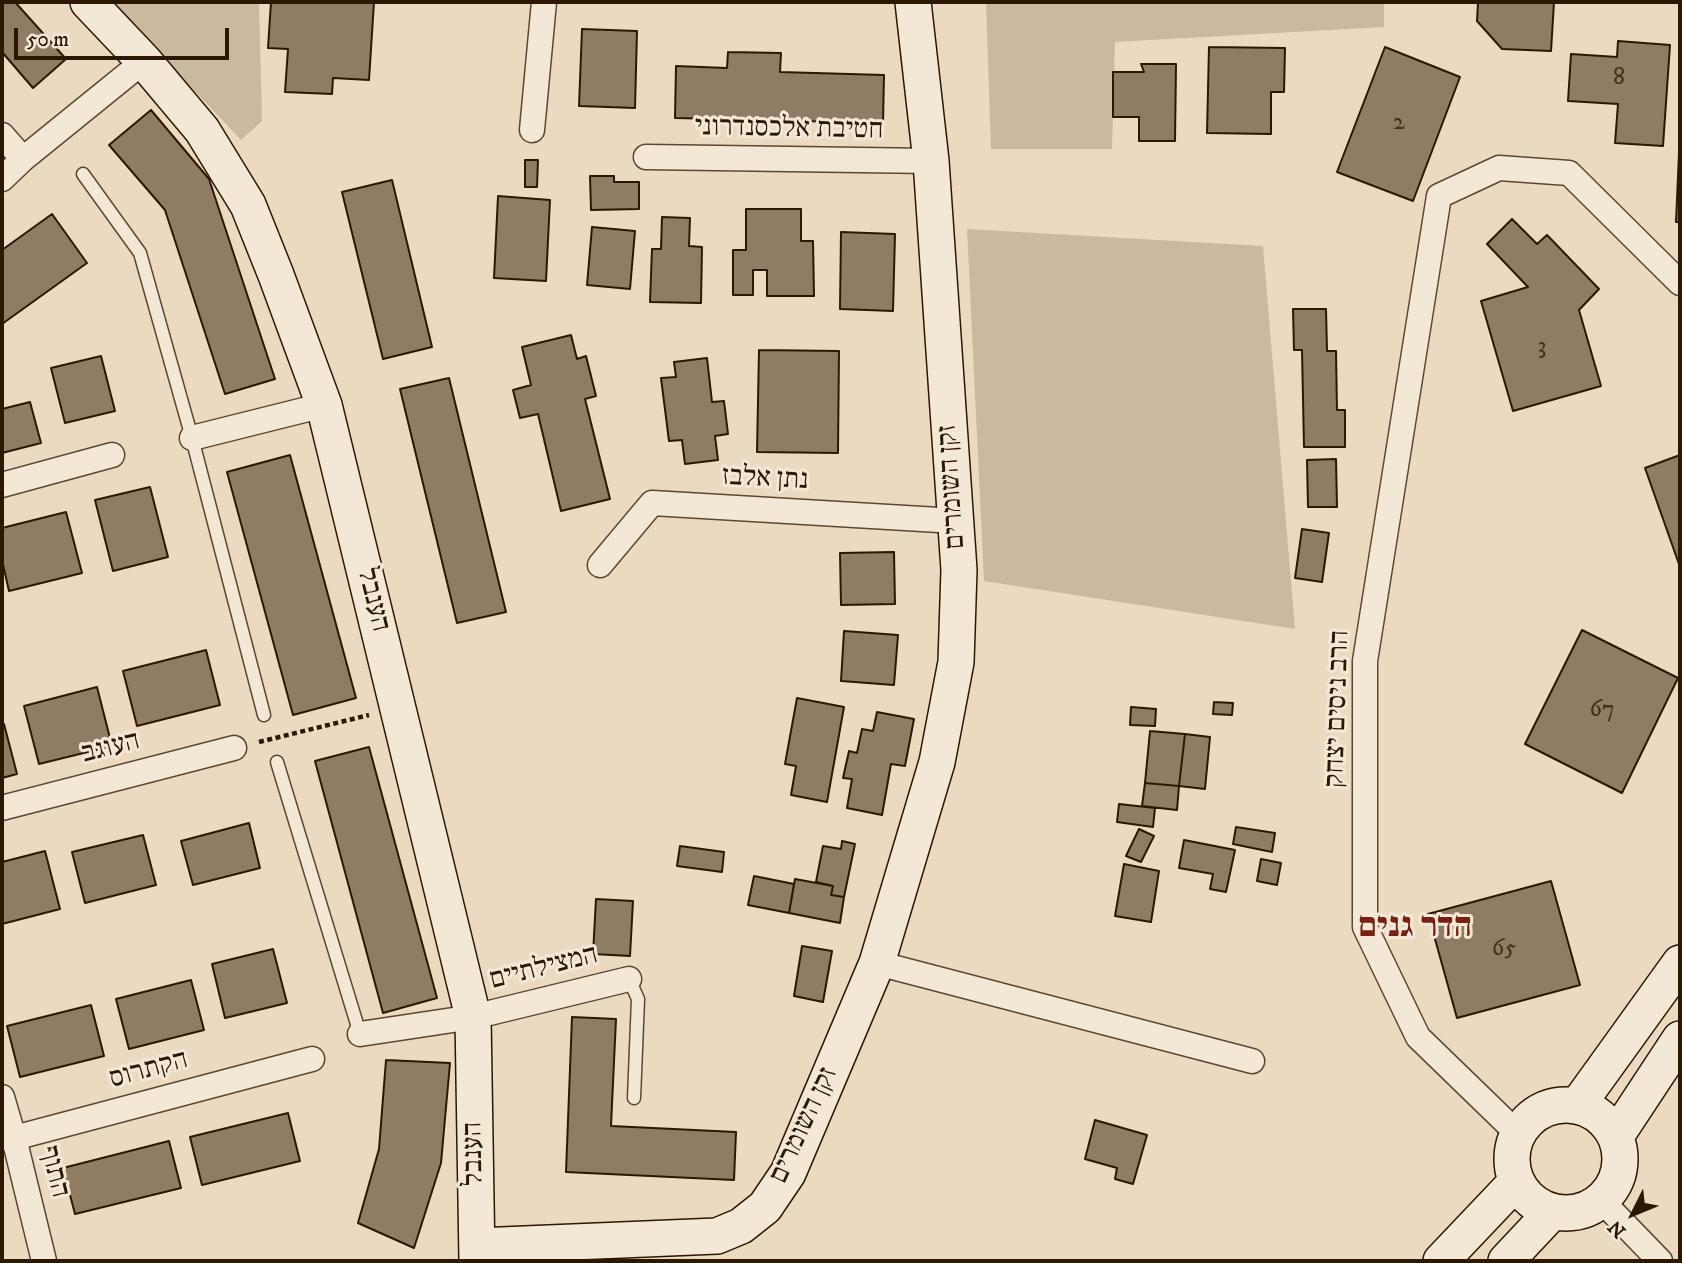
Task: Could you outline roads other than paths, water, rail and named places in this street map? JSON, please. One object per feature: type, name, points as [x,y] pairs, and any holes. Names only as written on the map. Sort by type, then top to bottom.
[{"type":"street","name":"הענבל","points":[[88,2],[144,61],[202,130],[248,205],[324,405],[473,1017],[477,1254]]},
{"type":"street","points":[[531,130],[544,2]]},
{"type":"street","name":"זקן השומרים","points":[[477,1254],[717,1236],[741,1226],[765,1207],[788,1173],[877,963],[937,762],[956,662],[959,569],[956,521],[931,162],[913,2]]},
{"type":"street","points":[[2,179],[144,61]]},
{"type":"street","points":[[2,135],[23,159]]},
{"type":"street","name":"חטיבת אלכסנדרוני","points":[[646,157],[931,162]]},
{"type":"street","name":"הרב ניסים יצחק","points":[[1517,1133],[1418,1037],[1365,927],[1365,661],[1439,196],[1499,168],[1569,173],[1680,284]]},
{"type":"street","points":[[192,438],[324,405]]},
{"type":"street","points":[[2,485],[112,455]]},
{"type":"street","name":"נתן אלבז","points":[[600,565],[652,503],[956,521]]},
{"type":"street","name":"העוגב","points":[[2,808],[234,748]]},
{"type":"street","points":[[1577,1106],[1680,962]]},
{"type":"street","points":[[877,963],[1252,1061]]},
{"type":"street","name":"המצילתיים","points":[[360,1034],[473,1017],[629,979]]},
{"type":"street","points":[[1616,1136],[1680,1039]]},
{"type":"street","name":"הקתרוס","points":[[8,1138],[312,1059]]},
{"type":"street","name":"התוף","points":[[2,1097],[8,1138],[44,1261]]},
{"type":"street","points":[[1560,1105],[1577,1106],[1600,1117],[1616,1136],[1620,1171],[1613,1188],[1602,1201],[1587,1210],[1569,1214],[1552,1212],[1537,1206],[1516,1182],[1511,1166],[1512,1149],[1517,1133],[1528,1119],[1543,1109],[1560,1105]]},
{"type":"street","points":[[1441,1261],[1516,1182]]},
{"type":"street","points":[[1602,1201],[1660,1261]]},
{"type":"street","points":[[1506,1261],[1552,1212]]},
{"type":"lane","points":[[83,174],[140,253],[192,438],[264,715]]},
{"type":"lane","points":[[277,762],[360,1034]]},
{"type":"lane","points":[[629,979],[638,999],[634,1098]]},
{"type":"district","name":"הדר גנים","points":[[1415,929]]}]
